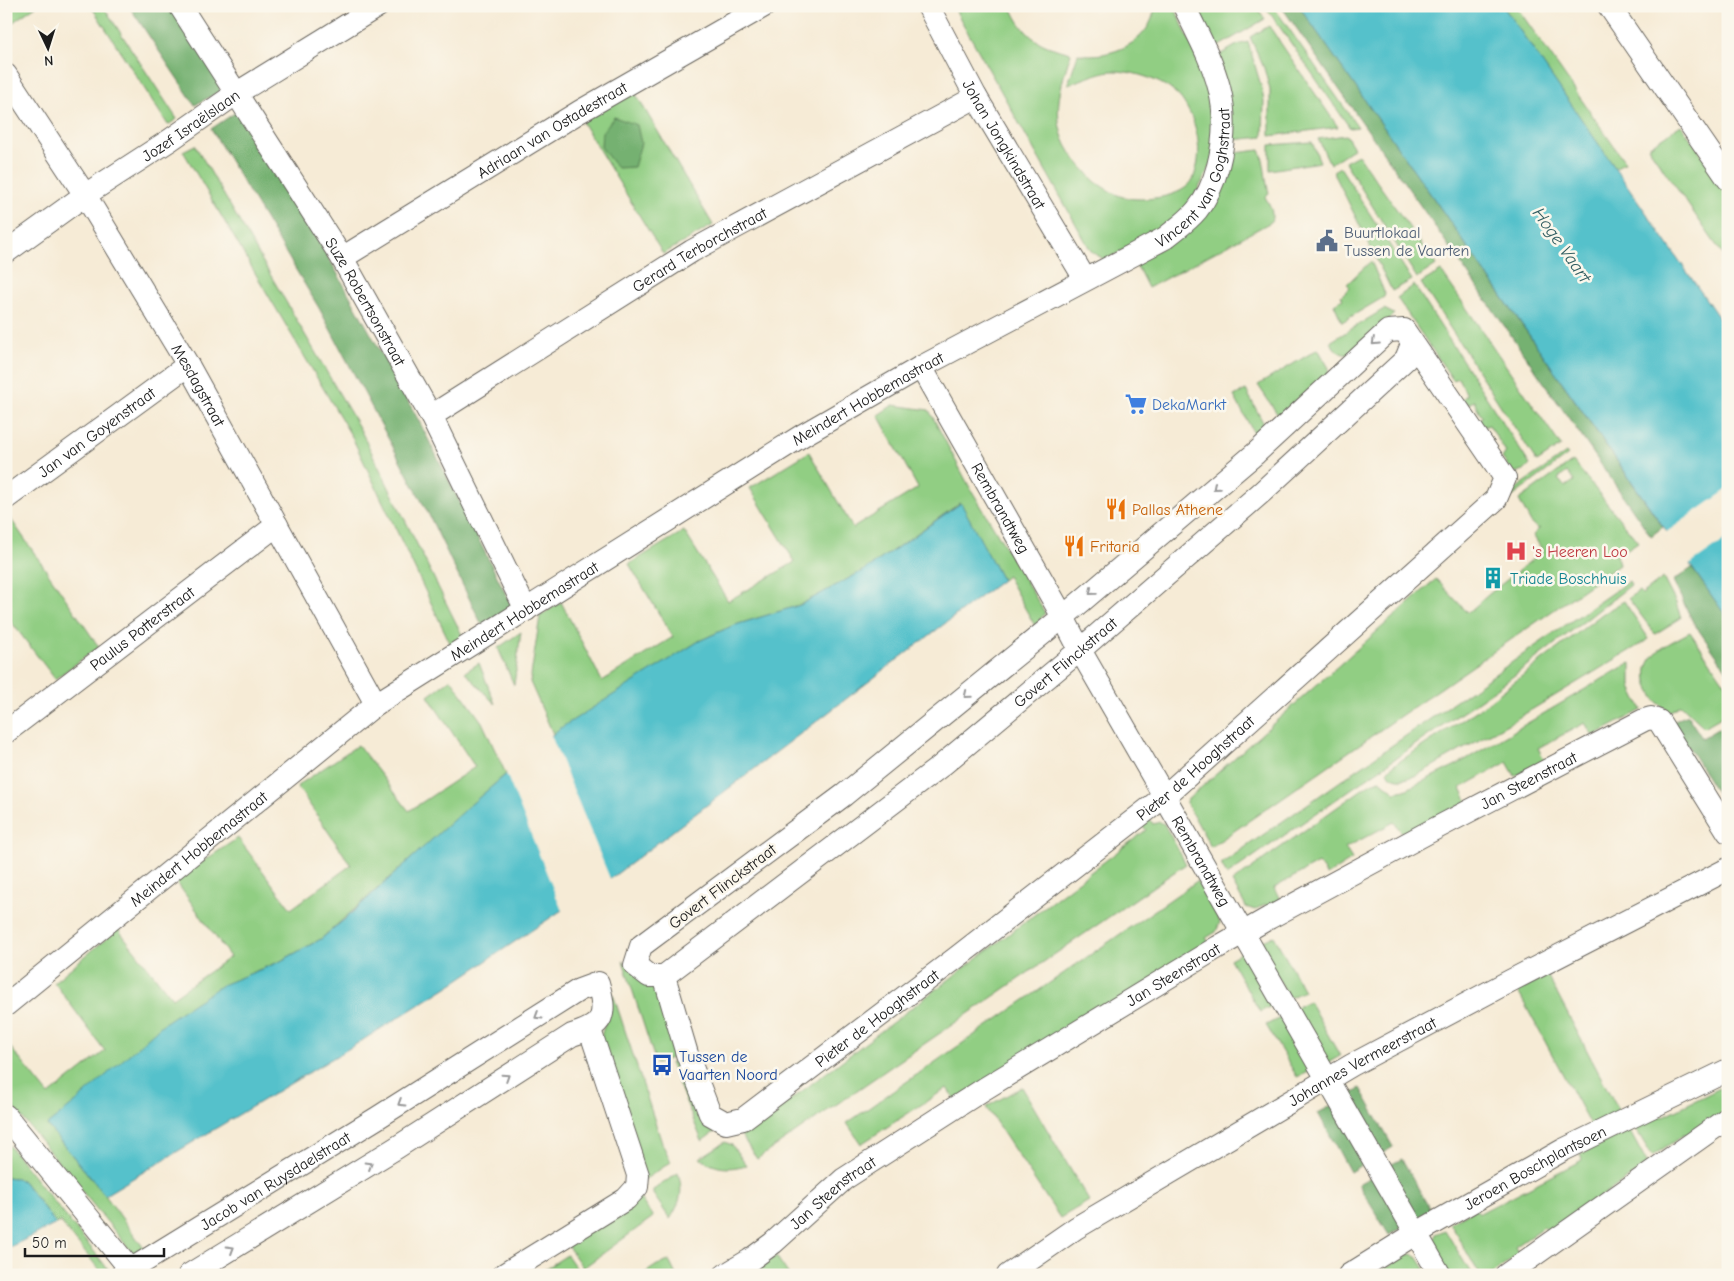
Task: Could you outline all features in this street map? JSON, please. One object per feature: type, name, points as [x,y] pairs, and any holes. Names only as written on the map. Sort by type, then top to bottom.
[{"type":"street","name":"Suze Robertsonstraat","points":[[180,6],[342,258],[431,416],[526,610]]},
{"type":"street","name":"Jozef Israëlslaan","points":[[6,252],[85,195],[170,140],[237,93],[378,6]]},
{"type":"street","name":"Adriaan van Ostadestraat","points":[[342,258],[588,107],[764,6]]},
{"type":"street","name":"Johan Jongkindstraat","points":[[928,6],[976,97],[1085,280]]},
{"type":"street","name":"Vincent van Goghstraat","points":[[1085,280],[1165,238],[1198,209],[1214,178],[1223,146],[1225,130],[1222,93],[1203,44],[1184,6]]},
{"type":"street","points":[[1609,6],[1728,179]]},
{"type":"street","name":"Mesdagstraat","points":[[6,75],[85,195],[188,365],[376,704]]},
{"type":"street","name":"Gerard Terborchstraat","points":[[431,416],[692,251],[976,97]]},
{"type":"street","name":"Meindert Hobbemastraat","points":[[6,1005],[376,704],[803,435],[921,367],[1085,280]]},
{"type":"street","name":"Govert Flinckstraat","points":[[1404,330],[1412,344],[1406,359],[1262,492],[1080,650],[941,766],[664,976],[649,976],[635,965],[641,946],[844,795],[1063,617],[1242,465],[1388,331],[1404,330]]},
{"type":"street","name":"Pieter de Hooghstraat","points":[[664,976],[687,1054],[710,1114],[726,1123],[743,1119],[1165,796],[1496,498],[1505,478],[1412,344]]},
{"type":"street","name":"Jan van Goyenstraat","points":[[6,498],[188,365]]},
{"type":"street","name":"Rembrandtweg","points":[[921,367],[1080,650],[1440,1275]]},
{"type":"street","points":[[1242,465],[1262,492]]},
{"type":"street","name":"Paulus Potterstraat","points":[[6,732],[277,525]]},
{"type":"street","name":"Jan Steenstraat","points":[[725,1275],[773,1244],[844,1179],[984,1089],[1243,933],[1436,828],[1644,720],[1651,718],[1659,721],[1728,832]]},
{"type":"street","points":[[844,795],[863,826]]},
{"type":"street","name":"Johannes Vermeerstraat","points":[[1008,1275],[1076,1228],[1300,1094],[1510,981],[1728,869]]},
{"type":"street","name":"Jacob van Ruysdaelstraat","points":[[129,1273],[589,986],[603,1000],[603,1010],[598,1022],[590,1030]]},
{"type":"street","points":[[189,1275],[396,1148],[572,1035],[590,1030],[638,1175],[637,1187],[626,1199],[503,1275]]},
{"type":"street","name":"Jeroen Boschplantsoen","points":[[1348,1275],[1415,1234],[1563,1150],[1728,1070]]},
{"type":"street","points":[[6,1116],[129,1273]]},
{"type":"street","points":[[377,1118],[396,1148]]},
{"type":"street","points":[[1506,1275],[1728,1118]]},
{"type":"green space","points":[[6,6],[36,6],[6,27]]},
{"type":"green space","points":[[91,6],[103,6],[177,119],[168,125]]},
{"type":"green space","points":[[129,6],[171,6],[226,88],[195,105]]},
{"type":"green space","points":[[953,6],[1011,6],[1019,22],[1036,40],[1052,48],[1071,53],[1062,84],[1058,112],[1064,139],[1071,153],[1092,179],[1111,192],[1131,198],[1151,199],[1181,191],[1193,179],[1198,159],[1198,138],[1192,118],[1182,100],[1169,88],[1150,78],[1120,71],[1106,72],[1068,84],[1078,54],[1103,54],[1127,46],[1138,39],[1146,30],[1152,19],[1155,6],[1174,6],[1212,91],[1215,158],[1183,217],[1105,260],[1091,251]]},
{"type":"green space","points":[[1191,6],[1256,6],[1265,19],[1214,49]]},
{"type":"green space","points":[[1265,6],[1273,6],[1358,127],[1350,128]]},
{"type":"green space","points":[[1281,6],[1299,6],[1663,527],[1651,536]]},
{"type":"green space","points":[[1503,6],[1516,6],[1625,162],[1615,168]]},
{"type":"green space","points":[[1269,26],[1338,127],[1270,136],[1270,90],[1264,68],[1250,37]]},
{"type":"green space","points":[[1248,42],[1264,101],[1263,137],[1233,140],[1216,57],[1237,45]]},
{"type":"green space","points":[[634,91],[713,225],[663,254],[582,122]]},
{"type":"green space","points":[[239,110],[330,260],[419,421],[513,608],[482,625],[428,513],[319,308],[211,129]]},
{"type":"green space","points":[[614,117],[637,125],[641,143],[634,167],[617,168],[601,147],[602,132]]},
{"type":"green space","points":[[1681,125],[1728,192],[1728,262],[1648,147]]},
{"type":"green space","points":[[1346,135],[1354,148],[1330,164],[1318,139]]},
{"type":"green space","points":[[1312,142],[1320,162],[1270,170],[1270,145]]},
{"type":"green space","points":[[195,145],[361,431],[464,639],[451,645],[352,437],[183,151]]},
{"type":"green space","points":[[1260,150],[1269,193],[1265,197],[1272,212],[1271,222],[1148,288],[1135,262],[1161,248],[1229,157],[1235,153]]},
{"type":"green space","points":[[1358,155],[1436,265],[1417,278],[1345,162]]},
{"type":"green space","points":[[1340,167],[1412,280],[1392,291],[1333,171]]},
{"type":"green space","points":[[1371,261],[1385,294],[1384,297],[1342,322],[1334,304],[1343,299],[1341,296],[1350,287],[1347,284]]},
{"type":"green space","points":[[1441,271],[1561,446],[1537,462],[1421,283]]},
{"type":"green space","points":[[1414,285],[1530,465],[1524,471],[1514,474],[1502,458],[1506,452],[1489,425],[1483,427],[1478,421],[1482,417],[1474,401],[1468,404],[1462,399],[1467,395],[1458,378],[1453,380],[1397,298]]},
{"type":"green space","points":[[1384,309],[1394,314],[1353,354],[1340,352],[1330,342]]},
{"type":"green space","points":[[1318,349],[1329,368],[1328,377],[1288,414],[1278,415],[1258,385]]},
{"type":"green space","points":[[1246,390],[1267,430],[1258,441],[1234,396]]},
{"type":"green space","points":[[893,405],[929,410],[969,486],[1045,613],[1035,626],[1007,576],[1002,580],[960,503],[868,568],[800,605],[732,626],[699,641],[553,734],[530,682],[540,616],[561,602],[602,681],[673,637],[629,564],[684,531],[728,601],[795,562],[750,488],[809,452],[853,528],[918,488],[878,415]]},
{"type":"green space","points":[[1566,453],[1568,455],[1503,504],[1500,500]]},
{"type":"green space","points":[[1573,461],[1638,542],[1617,556],[1619,565],[1211,847],[1187,804],[1187,800],[1436,579],[1468,613],[1543,551],[1533,535],[1540,528],[1538,529],[1531,523],[1519,500]],"holes":[[[1567,472],[1574,481],[1565,487],[1558,479]]]},
{"type":"green space","points":[[6,512],[99,647],[55,679],[6,615]]},
{"type":"green space","points":[[1692,568],[1728,619],[1728,672],[1693,622],[1673,581]]},
{"type":"green space","points":[[1663,578],[1676,603],[1681,618],[1655,634],[1628,598],[1639,591],[1642,594]]},
{"type":"green space","points":[[1629,581],[1631,585],[1503,684],[1227,875],[1221,864]]},
{"type":"green space","points":[[1624,601],[1649,639],[1513,721],[1417,775],[1398,779],[1387,772],[1391,767],[1482,707],[1602,614]]},
{"type":"green space","points":[[521,632],[514,685],[498,648]]},
{"type":"green space","points":[[1690,632],[1728,688],[1728,713],[1704,727],[1681,705],[1669,712],[1655,700],[1647,681],[1649,664],[1659,650]]},
{"type":"green space","points":[[479,663],[495,704],[465,672]]},
{"type":"green space","points":[[1631,663],[1631,687],[1642,710],[1593,736],[1585,723],[1538,748],[1545,761],[1515,776],[1507,762],[1461,788],[1468,802],[1402,833],[1394,822],[1345,848],[1352,859],[1327,875],[1318,863],[1274,888],[1282,903],[1269,911],[1265,904],[1255,910],[1246,907],[1232,882],[1371,783],[1380,780],[1395,792],[1405,790],[1458,764]]},
{"type":"green space","points":[[451,679],[482,722],[506,774],[321,939],[279,962],[253,972],[47,1125],[105,1195],[146,1251],[135,1256],[6,1098],[6,1042],[49,1095],[105,1051],[54,982],[118,929],[172,998],[230,957],[175,880],[238,838],[291,909],[351,865],[297,786],[358,745],[409,811],[475,767],[428,696]]},
{"type":"green space","points":[[1687,715],[1702,738],[1728,723],[1728,811],[1673,722]]},
{"type":"green space","points":[[1149,818],[1153,824],[1160,822],[1164,824],[1186,864],[757,1159],[737,1129],[755,1118],[760,1123],[1146,830],[1141,824]]},
{"type":"green space","points":[[1197,881],[1220,922],[1216,932],[1206,938],[1210,944],[955,1100],[947,1088],[861,1144],[847,1123]]},
{"type":"green space","points":[[1274,936],[1304,991],[1289,998],[1259,943]]},
{"type":"green space","points":[[1244,951],[1275,1004],[1260,1012],[1230,959]]},
{"type":"green space","points":[[623,961],[637,973],[653,982],[662,993],[681,1055],[656,1063]]},
{"type":"green space","points":[[1546,973],[1621,1115],[1593,1130],[1516,988]]},
{"type":"green space","points":[[613,994],[662,1143],[671,1162],[644,1180],[600,1040]]},
{"type":"green space","points":[[1309,1001],[1340,1056],[1326,1064],[1294,1008]]},
{"type":"green space","points":[[1282,1017],[1312,1070],[1297,1077],[1266,1025]]},
{"type":"green space","points":[[683,1059],[703,1119],[708,1126],[717,1130],[702,1141],[670,1063]]},
{"type":"green space","points":[[1728,1084],[1728,1110],[1688,1138],[1685,1134],[1652,1156],[1634,1126],[1659,1112],[1662,1117]]},
{"type":"green space","points":[[1022,1087],[1089,1201],[1060,1218],[986,1107]]},
{"type":"green space","points":[[1360,1088],[1393,1147],[1378,1156],[1345,1097]]},
{"type":"green space","points":[[1333,1105],[1366,1162],[1350,1172],[1318,1113]]},
{"type":"green space","points":[[1629,1130],[1648,1165],[1548,1232],[1544,1227],[1515,1247],[1519,1254],[1491,1275],[1480,1275],[1450,1223],[1475,1209],[1480,1213],[1582,1160],[1580,1154]]},
{"type":"green space","points":[[6,1142],[108,1269],[102,1273],[60,1222],[56,1224],[23,1181],[6,1177]]},
{"type":"green space","points":[[725,1142],[732,1145],[746,1165],[722,1168],[700,1158]]},
{"type":"green space","points":[[1402,1159],[1432,1213],[1416,1222],[1386,1167]]},
{"type":"green space","points":[[678,1173],[681,1192],[670,1219],[653,1194],[653,1190]]},
{"type":"green space","points":[[1375,1175],[1404,1227],[1389,1235],[1358,1184]]},
{"type":"green space","points":[[639,1197],[653,1217],[583,1268],[567,1245]]},
{"type":"green space","points":[[1445,1230],[1472,1275],[1449,1275],[1432,1243],[1436,1234]]},
{"type":"green space","points":[[1411,1254],[1418,1258],[1429,1275],[1375,1275],[1403,1256]]},
{"type":"green space","points":[[567,1255],[581,1275],[536,1275]]},
{"type":"green space","points":[[776,1256],[789,1275],[750,1275],[754,1273]]},
{"type":"green space","points":[[669,1261],[676,1275],[642,1275],[657,1265]]},
{"type":"water","name":"Hoge Vaart","points":[[1299,6],[1503,6],[1728,331],[1728,619]]},
{"type":"water","points":[[961,503],[1002,580],[610,879],[594,879],[574,894],[562,910],[455,982],[358,1043],[105,1195],[47,1125],[76,1102],[163,1024],[222,985],[279,962],[321,939],[462,812],[559,729],[699,641],[732,626],[800,605],[868,568]]},
{"type":"water","points":[[6,1177],[23,1181],[56,1224],[6,1249]]},
{"type":"pier","points":[[1728,489],[1728,538],[1688,566],[1665,533]]},
{"type":"pier","points":[[550,733],[611,881],[595,882],[576,896],[563,913],[505,771]]},
{"type":"place","name":"Buurtlokaal Tussen de Vaarten","points":[[1327,241]]},
{"type":"place","name":"DekaMarkt","points":[[1136,404]]},
{"type":"place","name":"Pallas Athene","points":[[1116,509]]},
{"type":"place","name":"Fritaria","points":[[1074,546]]},
{"type":"place","name":"'s Heeren Loo","points":[[1516,551]]},
{"type":"place","name":"Triade Boschhuis","points":[[1493,578]]},
{"type":"place","name":"Tussen de Vaarten Noord","points":[[662,1065]]}]
